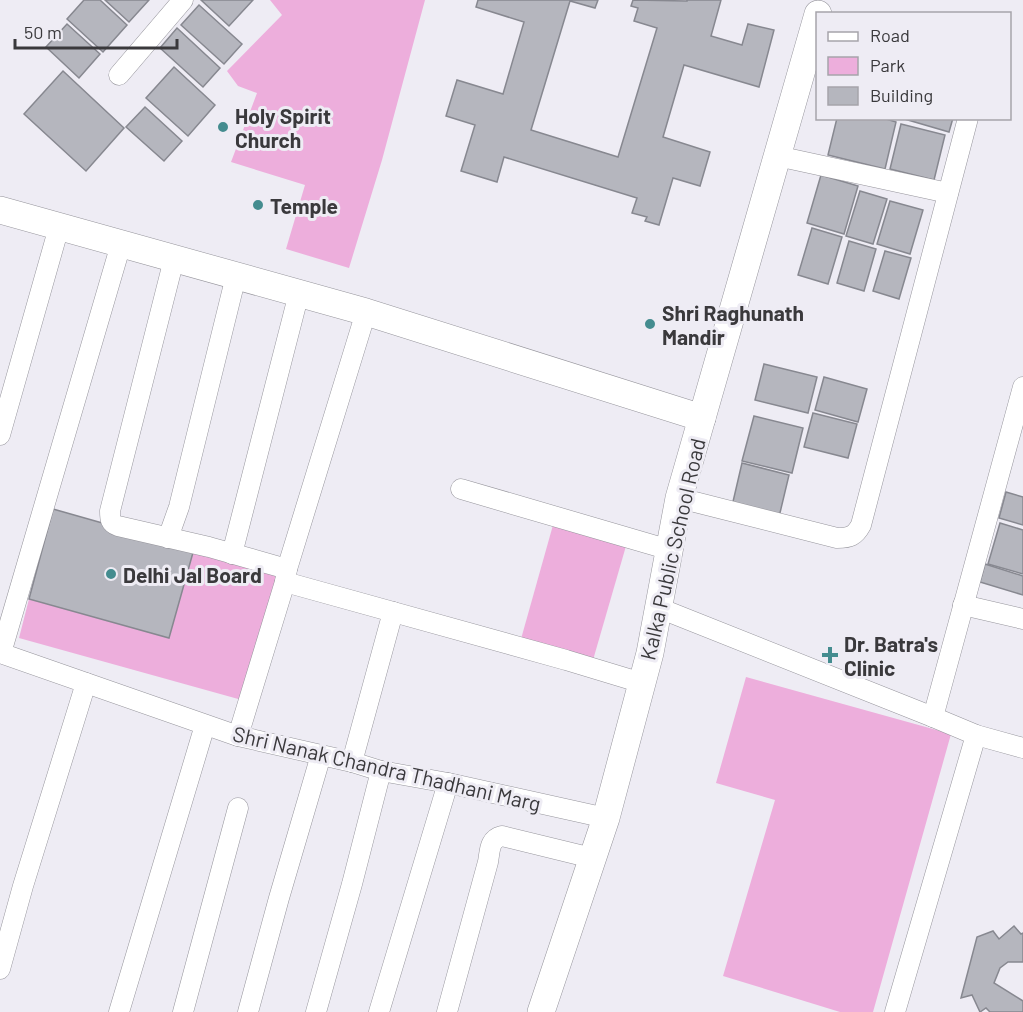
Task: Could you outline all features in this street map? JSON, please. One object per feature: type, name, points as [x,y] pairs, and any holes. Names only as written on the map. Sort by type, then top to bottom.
[{"type":"street","points":[[119,75],[183,0]]},
{"type":"street","name":"Kalka Public School Road","points":[[541,1012],[606,818],[650,653],[679,498],[816,23]]},
{"type":"street","points":[[679,498],[837,538],[847,538],[857,532],[861,525],[967,120]]},
{"type":"street","points":[[777,156],[948,193]]},
{"type":"street","points":[[0,210],[366,312],[702,418]]},
{"type":"street","points":[[0,435],[59,227]]},
{"type":"street","points":[[1,653],[121,244]]},
{"type":"street","points":[[174,259],[110,511],[112,524],[232,554],[393,612],[642,683]]},
{"type":"street","points":[[168,538],[179,507],[236,276]]},
{"type":"street","points":[[232,554],[299,294]]},
{"type":"street","points":[[238,736],[366,312]]},
{"type":"street","points":[[933,717],[1023,387]]},
{"type":"street","points":[[461,489],[670,550]]},
{"type":"street","points":[[963,605],[1023,619]]},
{"type":"street","points":[[659,608],[976,735],[1023,748]]},
{"type":"street","points":[[352,762],[393,612]]},
{"type":"street","name":"Shri Nanak Chandra Thadhani Marg","points":[[1,653],[238,736],[352,762],[381,771],[448,783],[606,818]]},
{"type":"street","points":[[0,969],[23,886],[86,683]]},
{"type":"street","points":[[119,1012],[205,725]]},
{"type":"street","points":[[895,1012],[976,735]]},
{"type":"street","points":[[248,1012],[321,755]]},
{"type":"street","points":[[316,1012],[381,771]]},
{"type":"street","points":[[380,1012],[448,783]]},
{"type":"street","points":[[183,1012],[238,808]]},
{"type":"street","points":[[447,1012],[492,842],[496,837],[502,836],[592,858]]},
{"type":"green space","points":[[270,0],[425,0],[382,160],[349,268],[286,249],[305,185],[231,162],[257,93],[238,86],[227,71],[282,15]]},
{"type":"green space","points":[[553,525],[626,546],[593,660],[521,639]]},
{"type":"green space","points":[[194,549],[284,574],[249,702],[19,638],[29,599],[169,638]]},
{"type":"green space","points":[[746,677],[951,734],[873,1012],[840,1012],[723,976],[775,800],[716,783]]},
{"type":"building","points":[[84,0],[100,0],[127,25],[103,52],[67,19]]},
{"type":"building","points":[[105,0],[149,0],[129,22]]},
{"type":"building","points":[[201,0],[253,0],[229,26]]},
{"type":"building","points":[[478,0],[598,0],[595,8],[570,1],[531,130],[618,157],[657,28],[634,21],[638,8],[631,6],[633,0],[721,0],[711,36],[742,45],[748,24],[774,30],[759,87],[684,65],[663,137],[710,152],[700,186],[673,178],[659,225],[645,221],[647,217],[632,213],[637,198],[504,157],[497,182],[461,171],[475,125],[446,116],[457,80],[503,94],[524,22],[476,7]]},
{"type":"building","points":[[199,5],[242,44],[224,64],[181,25]]},
{"type":"building","points":[[67,24],[100,54],[79,78],[46,47]]},
{"type":"building","points":[[177,28],[220,68],[203,87],[160,48]]},
{"type":"building","points":[[174,67],[215,105],[188,136],[146,98]]},
{"type":"building","points":[[63,71],[124,128],[86,171],[24,114]]},
{"type":"building","points":[[145,107],[182,141],[164,161],[126,127]]},
{"type":"building","points":[[837,120],[896,122],[885,169],[828,155]]},
{"type":"building","points":[[908,120],[952,120],[949,132]]},
{"type":"building","points":[[901,124],[945,135],[934,180],[890,169]]},
{"type":"building","points":[[821,175],[858,186],[844,234],[807,223]]},
{"type":"building","points":[[860,191],[887,199],[873,244],[846,236]]},
{"type":"building","points":[[890,201],[923,210],[910,254],[877,244]]},
{"type":"building","points":[[812,228],[842,237],[828,284],[798,275]]},
{"type":"building","points":[[849,241],[876,249],[864,291],[837,283]]},
{"type":"building","points":[[885,251],[911,258],[899,299],[873,291]]},
{"type":"building","points":[[764,364],[817,377],[808,413],[755,400]]},
{"type":"building","points":[[824,377],[867,389],[858,422],[815,410]]},
{"type":"building","points":[[813,413],[857,424],[848,458],[804,447]]},
{"type":"building","points":[[754,416],[803,428],[792,473],[742,461]]},
{"type":"building","points":[[742,463],[789,475],[779,517],[732,506]]},
{"type":"building","points":[[1006,492],[1023,497],[1023,525],[999,518]]},
{"type":"building","name":"Delhi Jal Board","points":[[53,509],[194,549],[169,638],[29,599]]},
{"type":"building","points":[[1000,523],[1023,530],[1023,574],[988,564]]},
{"type":"building","points":[[985,564],[1023,576],[1023,595],[980,582]]},
{"type":"building","points":[[1014,926],[1021,934],[1023,933],[1023,962],[1008,962],[1000,968],[994,983],[1023,1001],[1023,1012],[990,1012],[986,1008],[980,1012],[972,995],[961,998],[977,937],[993,931],[999,939]]},
{"type":"place","name":"Holy Spirit Church","points":[[223,127]]},
{"type":"place","name":"Temple","points":[[258,205]]},
{"type":"place","name":"Shri Raghunath Mandir","points":[[650,324]]},
{"type":"place","name":"Delhi Jal Board","points":[[111,574]]},
{"type":"place","name":"Dr. Batra's Clinic","points":[[830,655]]}]
